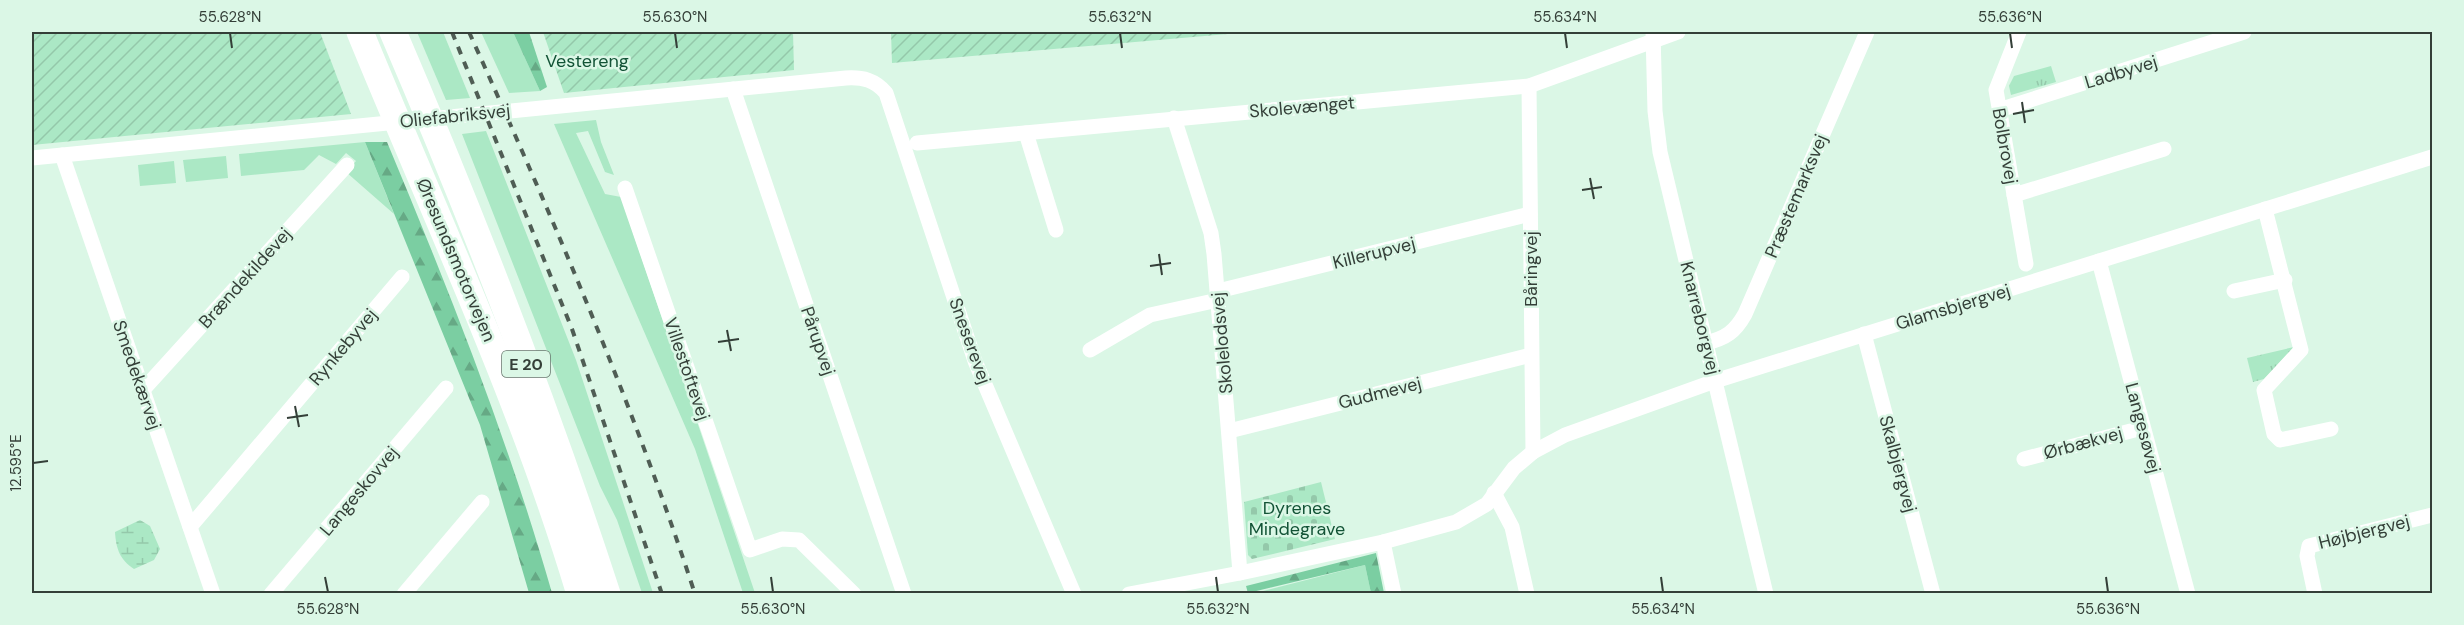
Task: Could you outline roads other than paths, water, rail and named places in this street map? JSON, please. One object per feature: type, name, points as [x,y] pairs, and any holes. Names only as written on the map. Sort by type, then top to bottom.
[{"type":"highway","name":"Øresundsmotorvejen","points":[[360,32],[479,311],[516,408],[580,594]]},
{"type":"highway","name":"Øresundsmotorvejen","points":[[393,32],[450,163],[572,484],[607,594]]},
{"type":"highway","points":[[384,92],[400,141],[529,477],[563,594]]},
{"type":"highway","points":[[450,163],[486,234],[626,594]]},
{"type":"street","name":"Skolevænget","points":[[917,143],[1529,86],[1653,36],[1678,32]]},
{"type":"street","name":"Præstemarksvej","points":[[1706,343],[1722,339],[1736,330],[1745,314],[1867,32]]},
{"type":"street","name":"Bolbrovej","points":[[2019,32],[1996,90],[2026,264]]},
{"type":"street","name":"Ladbyvej","points":[[1999,110],[2244,32]]},
{"type":"street","name":"Knarreborgvej","points":[[1653,36],[1655,111],[1660,152],[1766,594]]},
{"type":"street","name":"Oliefabriksvej","points":[[32,158],[858,77],[878,84]]},
{"type":"street","name":"Sneserevej","points":[[878,84],[886,93],[975,362],[1074,594]]},
{"type":"street","name":"Båringvej","points":[[1529,86],[1533,452]]},
{"type":"street","name":"Pårupvej","points":[[733,89],[904,594]]},
{"type":"street","name":"Skolelodsvej","points":[[1174,118],[1211,233],[1240,573]]},
{"type":"street","points":[[1026,133],[1056,230]]},
{"type":"street","points":[[2014,195],[2164,148]]},
{"type":"street","name":"Smedekærvej","points":[[62,155],[213,594]]},
{"type":"street","name":"Glamsbjergvej","points":[[1128,594],[1240,573],[1383,542],[1456,522],[1487,504],[1514,468],[1533,452],[1565,435],[1715,381],[2433,157]]},
{"type":"street","name":"Brændekildevej","points":[[142,391],[347,165]]},
{"type":"street","name":"Villestoftevej","points":[[625,188],[750,550],[782,539],[799,540],[854,594]]},
{"type":"street","points":[[2265,209],[2285,280],[2301,350],[2264,390],[2274,434],[2280,440],[2288,440],[2331,429]]},
{"type":"street","name":"Killerupvej","points":[[1090,350],[1150,315],[1530,214]]},
{"type":"street","name":"Langesøvej","points":[[2100,261],[2182,592]]},
{"type":"street","name":"Rynkebyvej","points":[[190,527],[402,277]]},
{"type":"street","points":[[2234,291],[2285,280]]},
{"type":"street","name":"Skalbjergvej","points":[[1864,334],[1933,594]]},
{"type":"street","name":"Gudmevej","points":[[1229,431],[1531,355]]},
{"type":"street","name":"Langeskovvej","points":[[271,594],[446,388]]},
{"type":"street","name":"Ørbækvej","points":[[2024,459],[2142,428]]},
{"type":"street","points":[[1494,493],[1512,527],[1527,594]]},
{"type":"street","points":[[407,592],[482,502]]},
{"type":"street","name":"Højbjergvej","points":[[2315,594],[2307,556],[2309,546],[2433,515]]},
{"type":"street","points":[[1383,542],[1394,594]]},
{"type":"railway","points":[[452,32],[572,329],[662,594]]},
{"type":"railway","points":[[469,32],[590,310],[645,451],[695,594]]},
{"type":"park label","name":"Vestereng","points":[[587,61]]},
{"type":"park label","name":"Dyrenes Mindegrave","points":[[1297,518]]}]
